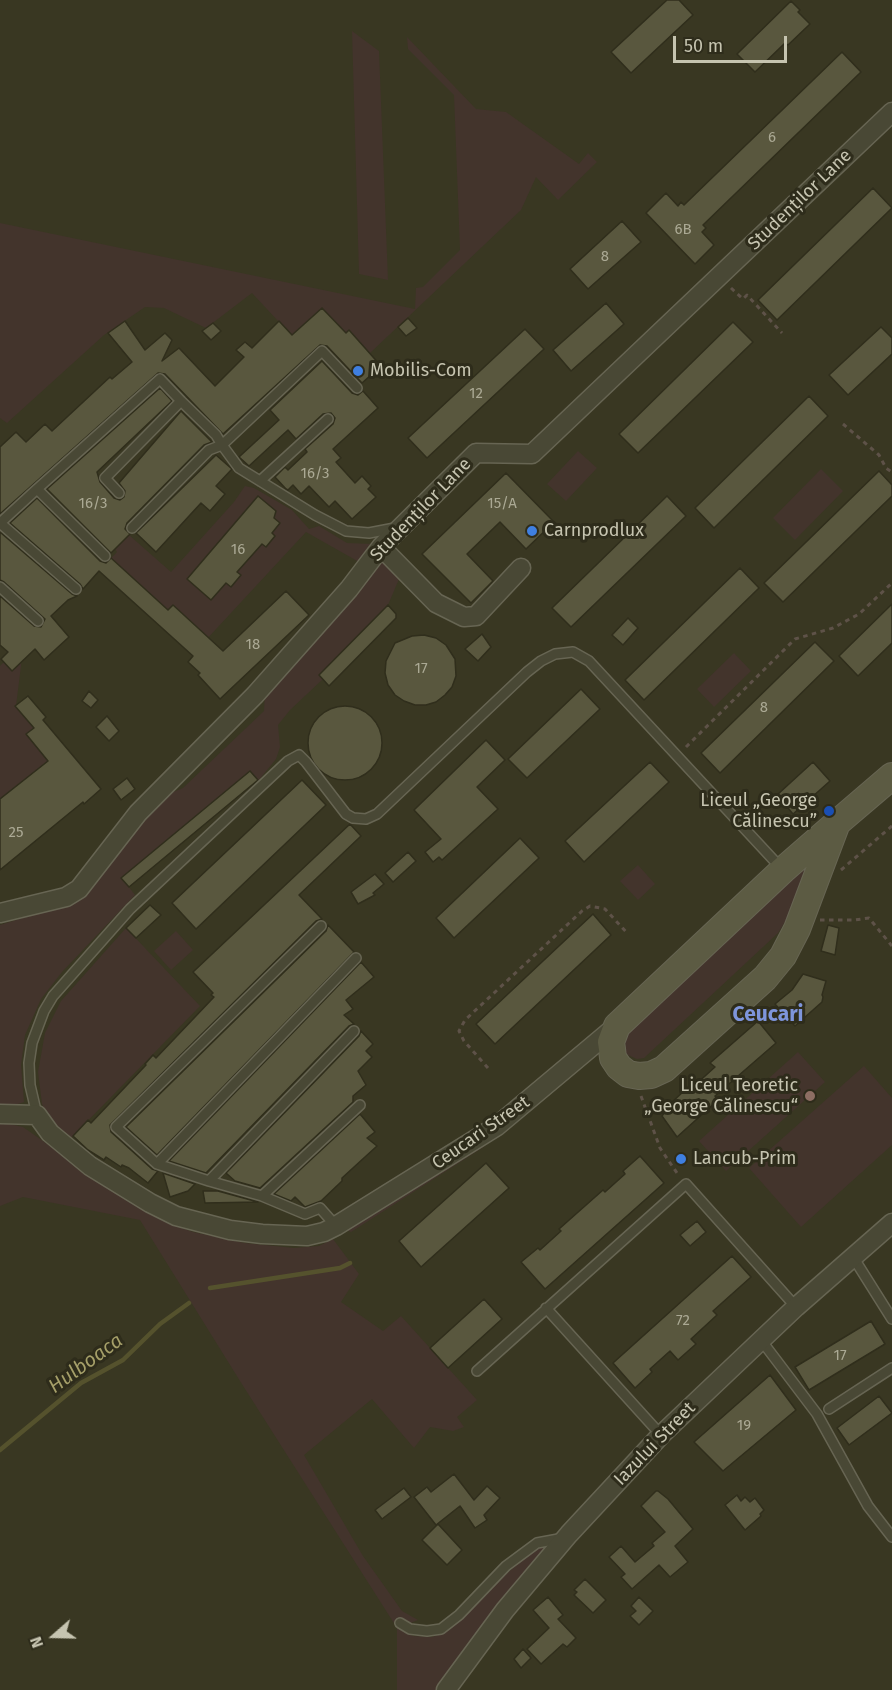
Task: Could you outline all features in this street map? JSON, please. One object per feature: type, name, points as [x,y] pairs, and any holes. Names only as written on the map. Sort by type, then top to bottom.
[{"type":"street","name":"Studenților Lane","points":[[0,913],[66,897],[79,889],[138,813],[255,694],[349,589],[381,547],[476,453],[532,454],[892,112]]},
{"type":"street","points":[[381,547],[436,603],[464,617],[476,616],[521,568]]},
{"type":"street","name":"Ceucari Street","points":[[37,1116],[50,1133],[90,1166],[150,1203],[176,1216],[201,1224],[262,1234],[307,1236],[324,1232],[497,1126],[617,1026],[783,870],[892,776]]},
{"type":"street","points":[[617,1026],[611,1041],[614,1058],[619,1068],[628,1074],[651,1075],[664,1069],[765,978],[783,956],[797,929],[837,823]]},
{"type":"street","points":[[0,1114],[37,1116]]},
{"type":"street","name":"Iazului Street","points":[[446,1690],[505,1610],[566,1538],[661,1435],[796,1307],[892,1223]]},
{"type":"lane","points":[[132,528],[209,450],[222,445],[322,351],[357,388]]},
{"type":"lane","points":[[76,589],[0,523],[160,379],[216,435],[239,468],[315,515],[346,531],[369,533],[400,527]]},
{"type":"lane","points":[[119,493],[105,478],[181,401]]},
{"type":"lane","points":[[260,481],[328,419]]},
{"type":"lane","points":[[37,489],[105,556]]},
{"type":"lane","points":[[0,587],[38,621]]},
{"type":"lane","points":[[37,1116],[30,1085],[29,1063],[32,1043],[44,1011],[53,996],[130,909],[288,761],[299,755],[346,814],[353,818],[366,819],[377,814],[527,672],[555,654],[573,652],[589,661],[783,870]]},
{"type":"lane","points":[[321,926],[116,1127],[157,1164],[262,1196],[305,1214],[320,1208],[336,1226]]},
{"type":"lane","points":[[157,1164],[356,958]]},
{"type":"lane","points":[[209,1181],[354,1031]]},
{"type":"lane","points":[[262,1196],[360,1105]]},
{"type":"lane","points":[[477,1371],[686,1184],[796,1307]]},
{"type":"lane","points":[[853,1257],[892,1318]]},
{"type":"lane","points":[[546,1308],[661,1435]]},
{"type":"lane","points":[[761,1340],[817,1414],[868,1506],[892,1538]]},
{"type":"lane","points":[[829,1409],[892,1368]]},
{"type":"lane","points":[[400,1623],[410,1629],[427,1631],[441,1629],[459,1615],[506,1566],[537,1543],[566,1538]]},
{"type":"path","points":[[720,276],[743,299],[747,295],[782,333]]},
{"type":"path","points":[[843,423],[879,455],[886,468],[892,472]]},
{"type":"path","points":[[677,756],[795,639],[833,628],[859,615],[892,583]]},
{"type":"path","points":[[488,1068],[459,1031],[465,1020],[582,910],[590,906],[605,909],[628,934]]},
{"type":"path","points":[[812,920],[869,918],[892,946]]},
{"type":"path","points":[[638,1089],[660,1148],[671,1167],[686,1184]]},
{"type":"shaded area","points":[[352,31],[379,51],[388,280],[359,274]]},
{"type":"shaded area","points":[[407,37],[476,109],[506,112],[579,164],[588,153],[597,162],[558,200],[536,177],[521,210],[370,353],[349,331],[292,336],[252,293],[206,328],[164,308],[145,307],[104,335],[7,423],[0,418],[0,223],[415,309],[416,288],[423,287],[460,250],[454,95],[408,49]]},
{"type":"shaded area","points":[[578,451],[597,468],[566,501],[547,484]]},
{"type":"shaded area","points":[[821,469],[843,491],[795,540],[773,518]]},
{"type":"shaded area","points":[[245,486],[254,488],[292,510],[309,529],[319,526],[347,543],[373,544],[359,562],[306,532],[192,655],[99,571],[129,535],[171,572],[234,502]]},
{"type":"shaded area","points":[[378,558],[402,572],[388,605],[319,675],[323,679],[290,710],[278,725],[280,747],[276,759],[258,781],[250,771],[122,878],[135,895],[62,972],[41,999],[25,1035],[21,1065],[24,1102],[6,1108],[0,1106],[0,925],[75,902],[163,796],[183,788],[264,711],[265,694],[355,596]]},
{"type":"shaded area","points":[[24,642],[16,706],[34,728],[26,735],[48,761],[0,799],[0,666]]},
{"type":"shaded area","points":[[734,653],[751,671],[714,707],[697,689]]},
{"type":"shaded area","points":[[638,865],[655,884],[638,900],[620,881]]},
{"type":"shaded area","points":[[806,867],[790,914],[778,933],[644,1058],[637,1059],[621,1052],[627,1031]]},
{"type":"shaded area","points":[[126,928],[200,1006],[68,1141],[51,1124],[42,1104],[38,1072],[45,1033],[61,1001]]},
{"type":"shaded area","points":[[176,931],[193,950],[171,970],[154,951]]},
{"type":"shaded area","points":[[798,1052],[825,1082],[726,1171],[699,1141]]},
{"type":"shaded area","points":[[864,1066],[892,1098],[892,1145],[801,1227],[749,1168]]},
{"type":"shaded area","points":[[0,1122],[23,1127],[133,1204],[162,1220],[193,1232],[245,1243],[294,1248],[319,1246],[333,1239],[359,1274],[341,1302],[383,1331],[401,1316],[477,1400],[457,1417],[464,1427],[453,1431],[430,1427],[414,1448],[372,1399],[304,1455],[363,1556],[402,1611],[418,1620],[398,1628],[413,1636],[432,1637],[440,1634],[533,1550],[549,1546],[439,1690],[397,1690],[397,1628],[140,1220],[23,1197],[0,1206]]},
{"type":"shaded area","points":[[485,1142],[485,1146],[351,1232],[346,1230]]},
{"type":"building","points":[[667,0],[679,0],[693,15],[631,73],[611,52]]},
{"type":"building","points":[[791,1],[810,24],[788,45],[785,43],[755,72],[737,54]]},
{"type":"building","points":[[842,52],[861,72],[703,225],[706,228],[702,232],[714,245],[695,264],[646,213],[666,193],[678,206],[681,202],[684,205]]},
{"type":"building","points":[[873,188],[892,208],[777,320],[758,300]]},
{"type":"building","points":[[622,221],[641,242],[588,289],[570,269]]},
{"type":"building","points":[[606,303],[624,324],[571,371],[553,350]]},
{"type":"building","points":[[322,308],[346,333],[349,330],[381,366],[362,383],[327,346],[320,345],[223,434],[165,374],[158,373],[0,514],[0,447],[16,432],[26,442],[45,424],[52,431],[110,377],[112,379],[132,362],[108,333],[125,321],[145,350],[165,333],[172,340],[162,361],[179,348],[215,386],[244,357],[236,350],[245,342],[252,348],[279,321],[292,335]]},
{"type":"building","points":[[408,318],[417,328],[406,336],[398,327]]},
{"type":"building","points":[[733,322],[753,342],[638,453],[619,434]]},
{"type":"building","points":[[213,323],[221,331],[211,340],[202,331]]},
{"type":"building","points":[[881,327],[892,338],[892,354],[848,395],[829,375]]},
{"type":"building","points":[[525,329],[544,349],[427,458],[408,438]]},
{"type":"building","points":[[322,361],[352,393],[358,395],[363,391],[378,408],[333,449],[341,458],[336,462],[355,483],[362,476],[371,486],[368,489],[376,497],[352,519],[335,501],[329,507],[309,486],[301,494],[293,485],[288,490],[286,489],[275,477],[285,467],[288,470],[307,452],[305,449],[333,424],[335,418],[331,413],[323,414],[296,439],[288,430],[249,466],[239,457],[279,420],[270,410]]},
{"type":"building","points":[[160,388],[172,401],[97,472],[100,482],[114,498],[120,500],[124,497],[125,491],[119,483],[181,411],[212,442],[204,445],[127,523],[125,529],[130,534],[111,553],[47,489]]},
{"type":"building","points":[[809,396],[828,416],[714,528],[695,508]]},
{"type":"building","points":[[216,455],[232,469],[216,486],[225,494],[210,511],[201,503],[156,552],[136,533]]},
{"type":"building","points":[[879,471],[892,485],[892,496],[783,602],[764,583]]},
{"type":"building","points":[[506,473],[554,522],[526,549],[500,522],[467,554],[493,581],[471,603],[422,554]]},
{"type":"building","points":[[258,496],[276,511],[274,518],[280,523],[272,533],[275,536],[266,547],[262,544],[237,572],[241,575],[231,587],[226,583],[211,600],[187,579]]},
{"type":"building","points":[[667,496],[686,516],[571,627],[552,608]]},
{"type":"building","points":[[37,498],[100,561],[106,563],[111,558],[168,610],[173,605],[223,651],[286,591],[309,615],[220,699],[198,675],[200,673],[188,662],[193,656],[99,571],[83,589],[10,523]]},
{"type":"building","points":[[0,532],[77,596],[68,600],[51,616],[69,637],[44,660],[35,649],[12,671],[1,659],[8,652],[0,645],[0,596],[34,626],[41,627],[45,619],[0,580]]},
{"type":"building","points":[[740,568],[759,588],[644,700],[625,680]]},
{"type":"building","points":[[892,604],[892,643],[858,676],[839,656]]},
{"type":"building","points":[[388,605],[396,614],[396,618],[329,686],[319,675]]},
{"type":"building","points":[[628,618],[638,628],[623,645],[612,635]]},
{"type":"building","points":[[482,634],[491,647],[478,661],[465,649]]},
{"type":"building","points":[[424,635],[436,638],[446,645],[455,659],[456,676],[452,687],[436,702],[415,705],[395,695],[388,685],[385,673],[386,661],[395,643],[412,636]]},
{"type":"building","points":[[815,642],[834,661],[720,773],[701,753]]},
{"type":"building","points":[[581,689],[600,709],[527,778],[508,759]]},
{"type":"building","points":[[89,691],[98,700],[91,708],[82,701]]},
{"type":"building","points":[[28,696],[46,717],[43,720],[101,789],[0,870],[0,799],[48,761],[26,734],[34,728],[15,706]]},
{"type":"building","points":[[345,706],[359,709],[371,717],[379,729],[382,743],[379,757],[371,769],[359,777],[345,780],[331,777],[319,769],[311,757],[308,743],[311,729],[319,717],[331,709]]},
{"type":"building","points":[[107,716],[119,731],[109,741],[96,727]]},
{"type":"building","points":[[486,740],[505,760],[477,787],[498,809],[442,860],[439,857],[433,862],[425,852],[441,839],[414,810]]},
{"type":"building","points":[[650,762],[669,782],[584,862],[565,841]]},
{"type":"building","points":[[813,762],[830,781],[793,814],[777,795]]},
{"type":"building","points":[[250,771],[258,780],[129,887],[121,878]]},
{"type":"building","points":[[127,778],[135,789],[121,800],[113,789]]},
{"type":"building","points":[[302,780],[326,805],[196,929],[172,903]]},
{"type":"building","points":[[350,824],[361,836],[299,895],[322,919],[316,921],[110,1125],[111,1132],[152,1169],[158,1171],[148,1183],[129,1168],[122,1165],[121,1167],[106,1157],[104,1160],[88,1150],[73,1136],[88,1120],[91,1123],[153,1055],[156,1058],[214,997],[211,995],[213,993],[193,972]]},
{"type":"building","points":[[520,838],[539,858],[454,938],[436,918]]},
{"type":"building","points":[[408,852],[416,861],[393,882],[385,873]]},
{"type":"building","points":[[375,874],[384,884],[373,893],[375,895],[358,904],[351,892]]},
{"type":"building","points":[[150,905],[161,915],[136,938],[126,928]]},
{"type":"building","points":[[593,914],[611,935],[495,1044],[476,1024]]},
{"type":"building","points":[[328,925],[354,952],[157,1155],[126,1127],[326,931]]},
{"type":"building","points":[[828,925],[839,928],[835,955],[821,951]]},
{"type":"building","points":[[361,962],[374,977],[346,1000],[353,1009],[344,1015],[354,1024],[349,1026],[206,1173],[169,1161]]},
{"type":"building","points":[[803,974],[826,981],[822,1002],[795,1026],[775,1004],[792,990]]},
{"type":"building","points":[[758,1021],[776,1043],[715,1096],[718,1100],[677,1137],[662,1116],[671,1103],[715,1067],[710,1063]]},
{"type":"building","points":[[361,1031],[373,1044],[366,1051],[372,1057],[358,1071],[366,1085],[353,1096],[353,1102],[260,1188],[235,1181],[226,1173],[359,1036]]},
{"type":"building","points":[[360,1114],[375,1132],[367,1138],[377,1146],[321,1201],[305,1207],[295,1197],[291,1201],[274,1194]]},
{"type":"building","points":[[640,1156],[664,1183],[545,1289],[521,1262],[538,1248],[540,1250],[561,1231],[559,1229],[625,1174],[623,1171]]},
{"type":"building","points":[[486,1163],[509,1188],[421,1267],[399,1241]]},
{"type":"building","points":[[163,1173],[195,1184],[188,1191],[170,1197]]},
{"type":"building","points":[[203,1191],[218,1191],[258,1202],[205,1203]]},
{"type":"building","points":[[697,1221],[706,1232],[690,1246],[680,1235]]},
{"type":"building","points":[[732,1256],[751,1277],[713,1311],[717,1315],[691,1339],[696,1344],[678,1360],[670,1351],[650,1369],[652,1372],[635,1388],[613,1363]]},
{"type":"building","points":[[484,1299],[502,1319],[448,1368],[430,1348]]},
{"type":"building","points":[[871,1321],[885,1344],[809,1390],[795,1367]]},
{"type":"building","points":[[770,1375],[796,1410],[723,1471],[694,1442]]},
{"type":"building","points":[[879,1396],[892,1413],[849,1445],[837,1428]]},
{"type":"building","points":[[454,1474],[474,1500],[487,1486],[500,1498],[484,1515],[487,1520],[475,1528],[460,1506],[436,1525],[414,1497],[427,1487],[431,1492]]},
{"type":"building","points":[[404,1488],[411,1497],[382,1519],[375,1510]]},
{"type":"building","points":[[656,1491],[668,1499],[693,1529],[675,1546],[688,1562],[670,1577],[659,1565],[632,1589],[621,1577],[625,1574],[609,1557],[621,1546],[635,1562],[654,1546],[652,1543],[665,1532],[641,1506]]},
{"type":"building","points":[[737,1495],[741,1501],[745,1497],[750,1502],[755,1498],[764,1510],[761,1516],[745,1530],[725,1505]]},
{"type":"building","points":[[438,1524],[462,1550],[447,1565],[422,1540]]},
{"type":"building","points":[[585,1579],[606,1600],[593,1613],[574,1595],[577,1592],[574,1590]]},
{"type":"building","points":[[548,1597],[563,1615],[558,1619],[576,1638],[567,1647],[563,1644],[541,1664],[527,1649],[549,1628],[533,1610]]},
{"type":"building","points":[[639,1597],[653,1611],[639,1625],[630,1616],[636,1611],[631,1606]]},
{"type":"building","points":[[523,1649],[531,1658],[521,1668],[514,1659]]},
{"type":"waterway","name":"Hulboaca","points":[[210,1288],[340,1268],[350,1263]]},
{"type":"waterway","name":"Hulboaca","points":[[0,1450],[81,1383],[123,1360],[160,1324],[189,1303]]},
{"type":"place","name":"Mobilis-Com","points":[[358,371]]},
{"type":"place","name":"Carnprodlux","points":[[532,531]]},
{"type":"place","name":"Liceul „George Călinescu”","points":[[829,811]]},
{"type":"place","name":"Liceul Teoretic „George Călinescu“","points":[[810,1096]]},
{"type":"place","name":"Lancub-Prim","points":[[681,1159]]},
{"type":"district","name":"Ceucari","points":[[768,1015]]}]
